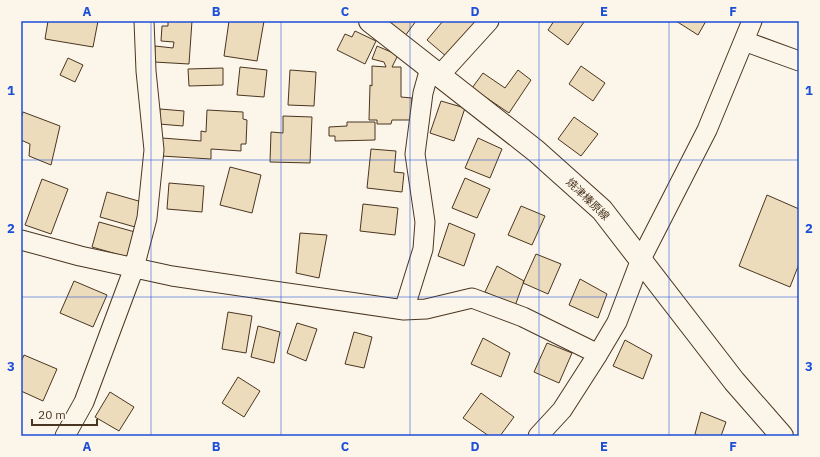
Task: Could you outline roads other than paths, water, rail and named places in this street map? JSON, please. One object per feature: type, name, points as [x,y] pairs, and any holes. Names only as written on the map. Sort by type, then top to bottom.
[{"type":"main road","name":"焼津榛原線","points":[[370,21],[536,151],[602,210],[734,381],[782,436]]},
{"type":"street","points":[[65,436],[84,402],[134,268],[147,218],[154,150],[146,71],[144,21]]},
{"type":"street","points":[[404,310],[423,249],[425,222],[415,154],[423,93],[434,72],[490,21]]},
{"type":"street","points":[[538,436],[562,410],[598,354],[616,322],[641,259],[707,130],[752,21]]},
{"type":"street","points":[[744,41],[799,61]]},
{"type":"street","points":[[21,240],[80,256],[172,276],[404,310],[426,309],[472,298],[523,317],[598,354]]}]
